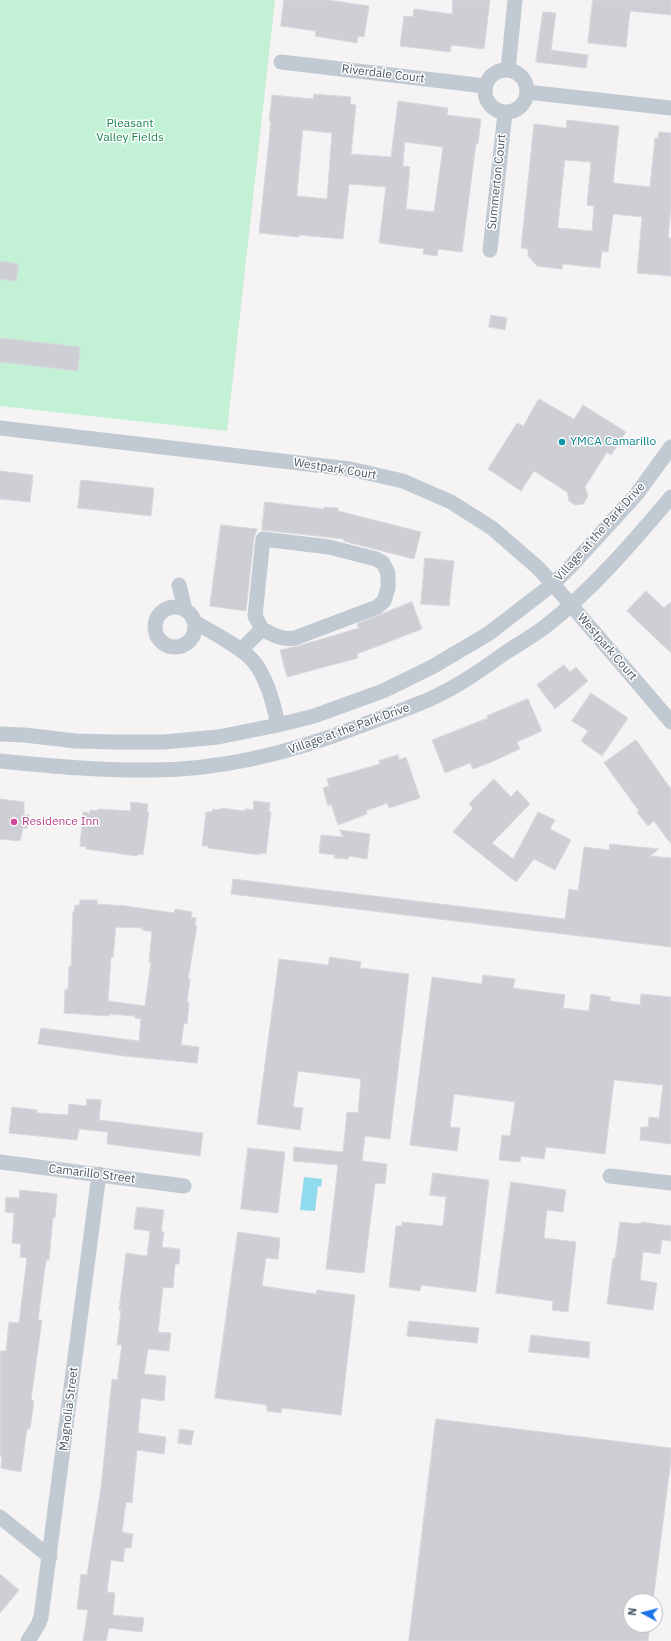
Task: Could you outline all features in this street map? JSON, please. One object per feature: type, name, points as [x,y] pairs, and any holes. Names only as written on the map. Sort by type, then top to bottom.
[{"type":"street","points":[[508,70],[515,0]]},
{"type":"street","name":"Riverdale Court","points":[[281,62],[485,86]]},
{"type":"street","points":[[508,70],[520,75],[526,86],[526,99],[518,110],[505,113],[497,112],[491,108],[487,102],[484,95],[485,86],[490,76],[495,72],[508,70]]},
{"type":"street","points":[[527,92],[671,108]]},
{"type":"street","name":"Summerton Court","points":[[490,250],[505,113]]},
{"type":"street","name":"Westpark Court","points":[[0,428],[343,468],[403,481],[451,502],[492,528],[537,567],[671,722]]},
{"type":"street","name":"Village at the Park Drive","points":[[0,734],[24,735],[76,741],[164,742],[218,737],[314,716],[383,691],[432,667],[488,634],[553,584],[636,495],[671,447]]},
{"type":"street","name":"Village at the Park Drive","points":[[0,760],[66,768],[153,770],[219,765],[289,751],[351,730],[438,695],[470,677],[546,626],[607,570],[671,497]]},
{"type":"street","points":[[263,539],[329,547],[376,559],[383,563],[388,574],[388,588],[384,601],[377,607],[295,638],[287,639],[275,636],[262,629],[255,616],[263,539]]},
{"type":"street","points":[[170,607],[179,585],[185,609]]},
{"type":"street","points":[[170,607],[185,609],[192,615],[195,622],[195,630],[192,637],[188,643],[176,648],[168,646],[159,639],[155,628],[156,620],[163,611],[170,607]]},
{"type":"street","points":[[195,622],[241,650],[254,662],[266,685],[278,725]]},
{"type":"street","points":[[241,650],[262,629]]},
{"type":"street","points":[[192,637],[216,635]]},
{"type":"street","name":"Camarillo Street","points":[[0,1162],[184,1186]]},
{"type":"street","name":"Magnolia Street","points":[[28,1641],[41,1617],[50,1558],[99,1174]]},
{"type":"street","points":[[610,1176],[671,1183]]},
{"type":"street","points":[[0,1517],[50,1558]]},
{"type":"green space","name":"Pleasant Valley Fields","points":[[0,0],[275,0],[227,431],[0,406]]},
{"type":"water","points":[[304,1177],[322,1179],[321,1187],[318,1186],[315,1211],[300,1210]]},
{"type":"building","points":[[284,0],[328,0],[369,6],[364,37],[358,36],[357,43],[315,36],[316,31],[281,26]]},
{"type":"building","points":[[453,0],[490,0],[484,49],[451,45],[450,52],[400,46],[404,16],[413,17],[414,9],[452,14]]},
{"type":"building","points":[[593,0],[671,0],[671,15],[630,11],[626,47],[588,43]]},
{"type":"building","points":[[543,12],[556,13],[551,50],[588,55],[586,68],[536,62]]},
{"type":"building","points":[[314,94],[351,97],[350,104],[356,105],[351,154],[391,157],[398,101],[448,108],[447,115],[481,119],[478,144],[476,143],[462,252],[438,249],[437,256],[423,254],[424,249],[379,243],[386,187],[349,184],[343,239],[259,233],[271,121],[269,121],[272,95],[313,99]],"holes":[[[303,130],[332,133],[327,199],[297,196]],[[405,142],[443,147],[434,212],[406,209],[410,167],[403,166]]]},
{"type":"building","points":[[567,120],[619,126],[613,183],[650,187],[655,138],[658,138],[659,132],[671,133],[671,206],[668,238],[671,238],[671,276],[637,273],[642,217],[613,214],[608,252],[602,251],[600,268],[563,264],[562,269],[537,266],[528,256],[528,249],[521,248],[534,124],[566,128]],"holes":[[[565,160],[591,162],[587,205],[594,206],[592,231],[558,228]]]},
{"type":"building","points":[[0,261],[19,264],[16,281],[0,279]]},
{"type":"building","points":[[491,315],[507,318],[505,330],[489,327]]},
{"type":"building","points":[[0,338],[80,347],[78,371],[0,362]]},
{"type":"building","name":"YMCA Camarillo","points":[[539,399],[574,419],[583,405],[626,432],[611,455],[607,452],[585,487],[588,496],[583,504],[575,505],[569,501],[567,492],[534,471],[521,491],[488,469],[517,423],[523,426]]},
{"type":"building","points":[[0,471],[33,475],[30,502],[0,499]]},
{"type":"building","points":[[81,480],[154,488],[151,516],[78,508]]},
{"type":"building","points":[[265,502],[324,509],[324,507],[338,508],[338,511],[421,532],[414,559],[343,541],[344,539],[262,530]]},
{"type":"building","points":[[221,525],[257,529],[254,538],[246,611],[210,606]]},
{"type":"building","points":[[425,558],[454,561],[449,606],[421,604]]},
{"type":"building","points":[[646,591],[664,608],[671,602],[671,653],[627,611]]},
{"type":"building","points":[[412,602],[422,629],[357,654],[358,658],[287,677],[280,650],[359,628],[357,624]]},
{"type":"building","points":[[564,665],[570,672],[576,667],[588,681],[555,709],[537,685]]},
{"type":"building","points":[[591,693],[628,718],[602,756],[581,741],[588,731],[572,721]]},
{"type":"building","points":[[528,699],[542,731],[517,742],[520,749],[489,763],[473,769],[470,763],[445,773],[432,740],[488,718],[487,716]]},
{"type":"building","points":[[636,740],[671,789],[671,844],[654,821],[648,826],[637,812],[639,811],[604,763]]},
{"type":"building","points":[[398,755],[399,760],[406,757],[420,798],[389,808],[387,803],[366,811],[367,814],[338,825],[331,804],[328,806],[323,788],[329,786],[327,779],[380,764],[379,761]]},
{"type":"building","points":[[494,779],[511,797],[517,790],[530,804],[492,843],[513,859],[538,812],[555,820],[550,829],[571,840],[555,870],[534,859],[516,882],[453,832],[473,808],[469,804]]},
{"type":"building","name":"Residence Inn","points":[[0,799],[24,802],[24,815],[29,815],[27,829],[23,828],[20,841],[0,839]]},
{"type":"building","points":[[254,801],[270,803],[269,811],[271,812],[266,854],[260,853],[260,855],[202,846],[206,812],[212,812],[213,809],[220,810],[221,808],[245,811],[245,809],[253,810]]},
{"type":"building","points":[[131,802],[148,804],[147,812],[149,812],[143,855],[138,854],[137,856],[86,849],[86,847],[80,846],[83,812],[90,813],[90,810],[98,811],[98,809],[130,811]]},
{"type":"building","points":[[340,830],[370,834],[367,859],[349,856],[348,859],[334,858],[335,855],[319,853],[321,835],[343,837]]},
{"type":"building","points":[[610,844],[659,849],[650,856],[671,858],[671,947],[231,894],[233,879],[565,919],[569,889],[578,891],[584,847],[609,850]]},
{"type":"building","points":[[80,900],[97,900],[97,904],[126,906],[174,913],[175,909],[192,912],[191,917],[196,918],[195,925],[197,926],[188,979],[190,979],[187,1003],[189,1003],[187,1024],[184,1023],[181,1045],[199,1047],[197,1063],[124,1056],[38,1044],[41,1028],[139,1041],[141,1019],[135,1018],[135,1016],[64,1013],[65,989],[68,990],[69,966],[71,967],[73,912],[75,905],[80,905]],"holes":[[[116,927],[143,928],[142,930],[152,932],[149,962],[151,962],[145,1006],[108,1001],[111,957],[113,957]]]},
{"type":"building","points":[[330,957],[361,962],[360,968],[409,974],[390,1139],[365,1136],[362,1161],[387,1164],[385,1184],[375,1183],[364,1273],[326,1269],[338,1165],[293,1161],[294,1147],[343,1152],[347,1112],[358,1113],[361,1079],[298,1071],[293,1107],[303,1108],[300,1130],[257,1124],[279,959],[328,965]]},
{"type":"building","points":[[483,975],[515,979],[513,988],[565,995],[563,1008],[589,1011],[591,994],[610,997],[610,1001],[640,1005],[641,994],[671,997],[671,1144],[640,1140],[641,1127],[648,1127],[649,1117],[659,1118],[663,1085],[614,1080],[605,1154],[546,1147],[544,1159],[521,1156],[520,1162],[499,1160],[502,1135],[510,1136],[515,1102],[454,1094],[450,1127],[460,1128],[457,1151],[410,1145],[432,977],[482,984]]},
{"type":"building","points":[[87,1099],[101,1100],[99,1120],[203,1133],[200,1156],[107,1144],[108,1132],[79,1129],[77,1140],[9,1133],[12,1107],[37,1110],[37,1113],[68,1115],[69,1104],[86,1106]]},
{"type":"building","points":[[248,1148],[285,1152],[278,1213],[241,1209]]},
{"type":"building","points":[[433,1173],[489,1180],[476,1292],[421,1285],[420,1291],[389,1287],[396,1226],[402,1226],[402,1222],[443,1226],[446,1197],[430,1195]]},
{"type":"building","points":[[511,1182],[566,1190],[563,1212],[547,1210],[544,1238],[576,1242],[568,1312],[552,1310],[553,1301],[496,1293]]},
{"type":"building","points":[[20,1190],[57,1194],[55,1218],[53,1217],[49,1260],[46,1260],[38,1320],[42,1320],[31,1400],[34,1401],[30,1429],[27,1429],[21,1472],[1,1468],[2,1457],[0,1456],[0,1351],[6,1351],[9,1322],[19,1323],[27,1258],[20,1257],[21,1244],[12,1243],[14,1213],[5,1212],[6,1197],[19,1198]]},
{"type":"building","points":[[137,1207],[164,1210],[161,1231],[164,1232],[162,1247],[180,1249],[179,1264],[175,1264],[173,1288],[163,1287],[158,1332],[171,1333],[169,1351],[148,1349],[144,1374],[166,1376],[164,1401],[141,1398],[138,1433],[166,1437],[164,1454],[137,1450],[132,1503],[126,1502],[122,1532],[133,1534],[131,1548],[125,1548],[123,1562],[111,1560],[107,1592],[115,1593],[113,1615],[144,1618],[142,1632],[109,1628],[106,1641],[83,1641],[88,1610],[77,1609],[81,1574],[87,1575],[101,1488],[112,1379],[117,1380],[122,1345],[117,1345],[121,1310],[119,1310],[126,1253],[147,1256],[150,1231],[134,1229]]},
{"type":"building","points":[[620,1222],[641,1224],[641,1222],[671,1226],[671,1241],[662,1240],[660,1254],[643,1252],[640,1280],[657,1283],[653,1310],[607,1304],[613,1258],[615,1258]]},
{"type":"building","points":[[238,1232],[280,1238],[278,1259],[266,1258],[262,1286],[316,1294],[317,1290],[355,1295],[341,1415],[282,1408],[281,1413],[267,1411],[267,1405],[215,1398]]},
{"type":"building","points":[[409,1321],[479,1328],[477,1343],[407,1336]]},
{"type":"building","points":[[531,1335],[590,1342],[589,1358],[529,1352]]},
{"type":"building","points":[[436,1419],[671,1448],[671,1459],[654,1593],[623,1593],[623,1633],[649,1633],[648,1641],[409,1641]]},
{"type":"building","points":[[180,1429],[194,1431],[191,1445],[178,1443]]},
{"type":"building","points":[[0,1574],[19,1590],[0,1613]]},
{"type":"place","name":"YMCA Camarillo","points":[[562,442]]},
{"type":"place","name":"Residence Inn","points":[[14,822]]}]
